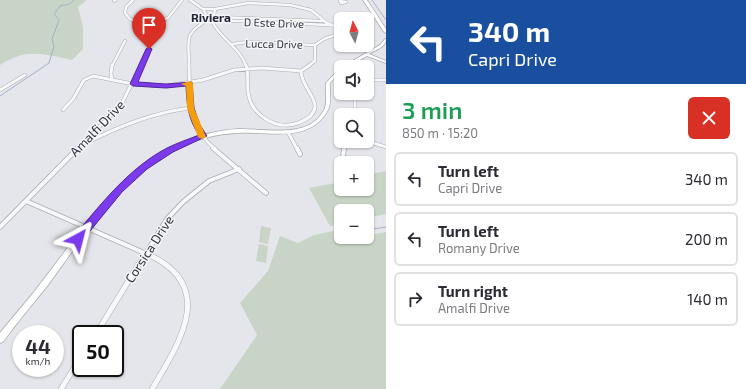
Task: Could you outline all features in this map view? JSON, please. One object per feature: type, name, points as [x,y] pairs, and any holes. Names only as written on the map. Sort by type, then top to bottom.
[{"type":"main road","points":[[365,0],[386,32]]},
{"type":"main road","points":[[356,60],[381,46],[386,40]]},
{"type":"main road","points":[[366,54],[386,62]]},
{"type":"main road","points":[[0,338],[87,227],[119,189],[144,167],[170,150],[204,136],[238,131],[290,132],[313,124],[322,117],[328,107],[328,83],[334,75]]},
{"type":"street","points":[[133,0],[126,7],[125,13],[130,19],[146,26],[168,18],[182,0]]},
{"type":"street","points":[[190,0],[203,9],[207,18],[193,30],[189,36],[190,108],[196,125],[211,146],[266,193]]},
{"type":"street","points":[[63,110],[68,106],[87,78],[97,76],[133,84],[166,86],[190,83],[234,70],[301,71],[315,61],[315,45],[324,39],[340,34],[341,30],[325,22],[318,14],[302,7],[247,0],[237,1]]},
{"type":"street","points":[[203,9],[215,9],[224,3]]},
{"type":"street","points":[[215,9],[214,29],[233,44],[244,59],[247,69],[248,93],[256,111],[269,122],[290,125],[295,124],[307,120],[316,108],[310,93],[301,80],[301,71]]},
{"type":"street","name":"D Este Drive","points":[[207,18],[325,22]]},
{"type":"street","name":"D Este Drive","points":[[207,18],[333,26]]},
{"type":"street","name":"Amalfi Drive","points":[[0,227],[121,105],[133,84],[151,42],[146,26]]},
{"type":"street","points":[[112,79],[110,74],[114,61],[122,51],[125,41]]},
{"type":"street","name":"Lucca Drive","points":[[233,44],[247,42],[315,45]]},
{"type":"street","points":[[0,90],[25,74]]},
{"type":"street","points":[[374,80],[386,80]]},
{"type":"street","points":[[83,145],[142,116],[162,111],[190,108]]},
{"type":"street","points":[[295,124],[302,129]]},
{"type":"street","points":[[290,125],[290,132],[300,154]]},
{"type":"street","points":[[97,130],[105,133]]},
{"type":"street","points":[[374,143],[386,147]]},
{"type":"street","name":"Corsica Drive","points":[[102,325],[167,219],[183,202],[209,181],[239,169]]},
{"type":"street","points":[[26,202],[163,261],[179,276],[186,295],[188,312],[182,335],[152,389]]},
{"type":"street","points":[[61,389],[72,371]]},
{"type":"green space","points":[[0,0],[87,0],[78,7],[83,27],[83,49],[72,60],[44,54],[27,54],[18,56],[0,65]]},
{"type":"green space","points":[[386,171],[386,214],[374,217],[374,204],[334,204],[334,225],[330,226],[309,188],[334,183],[334,196],[374,196],[374,174]]},
{"type":"green space","points":[[261,226],[271,228],[268,244],[259,242]]},
{"type":"green space","points":[[334,231],[334,244],[374,244],[374,234],[386,232],[386,389],[220,389],[257,335],[240,303],[268,271],[280,236],[298,243],[314,235]]},
{"type":"green space","points":[[259,244],[268,246],[266,263],[256,261]]},
{"type":"waterway","points":[[0,96],[49,63],[54,46],[52,39],[59,20],[54,14],[60,6],[70,4],[74,0]]},
{"type":"waterway","points":[[372,0],[386,20]]},
{"type":"waterway","points":[[374,229],[386,227]]},
{"type":"slow traffic","points":[[184,84],[190,83],[190,108],[198,129],[204,136],[202,137]]},
{"type":"district","name":"Riviera","points":[[211,18]]},
{"type":"route","points":[[78,239],[119,189],[134,175],[170,150],[188,141],[204,136],[198,129],[190,108],[190,83],[166,86],[133,84],[149,49]]}]
